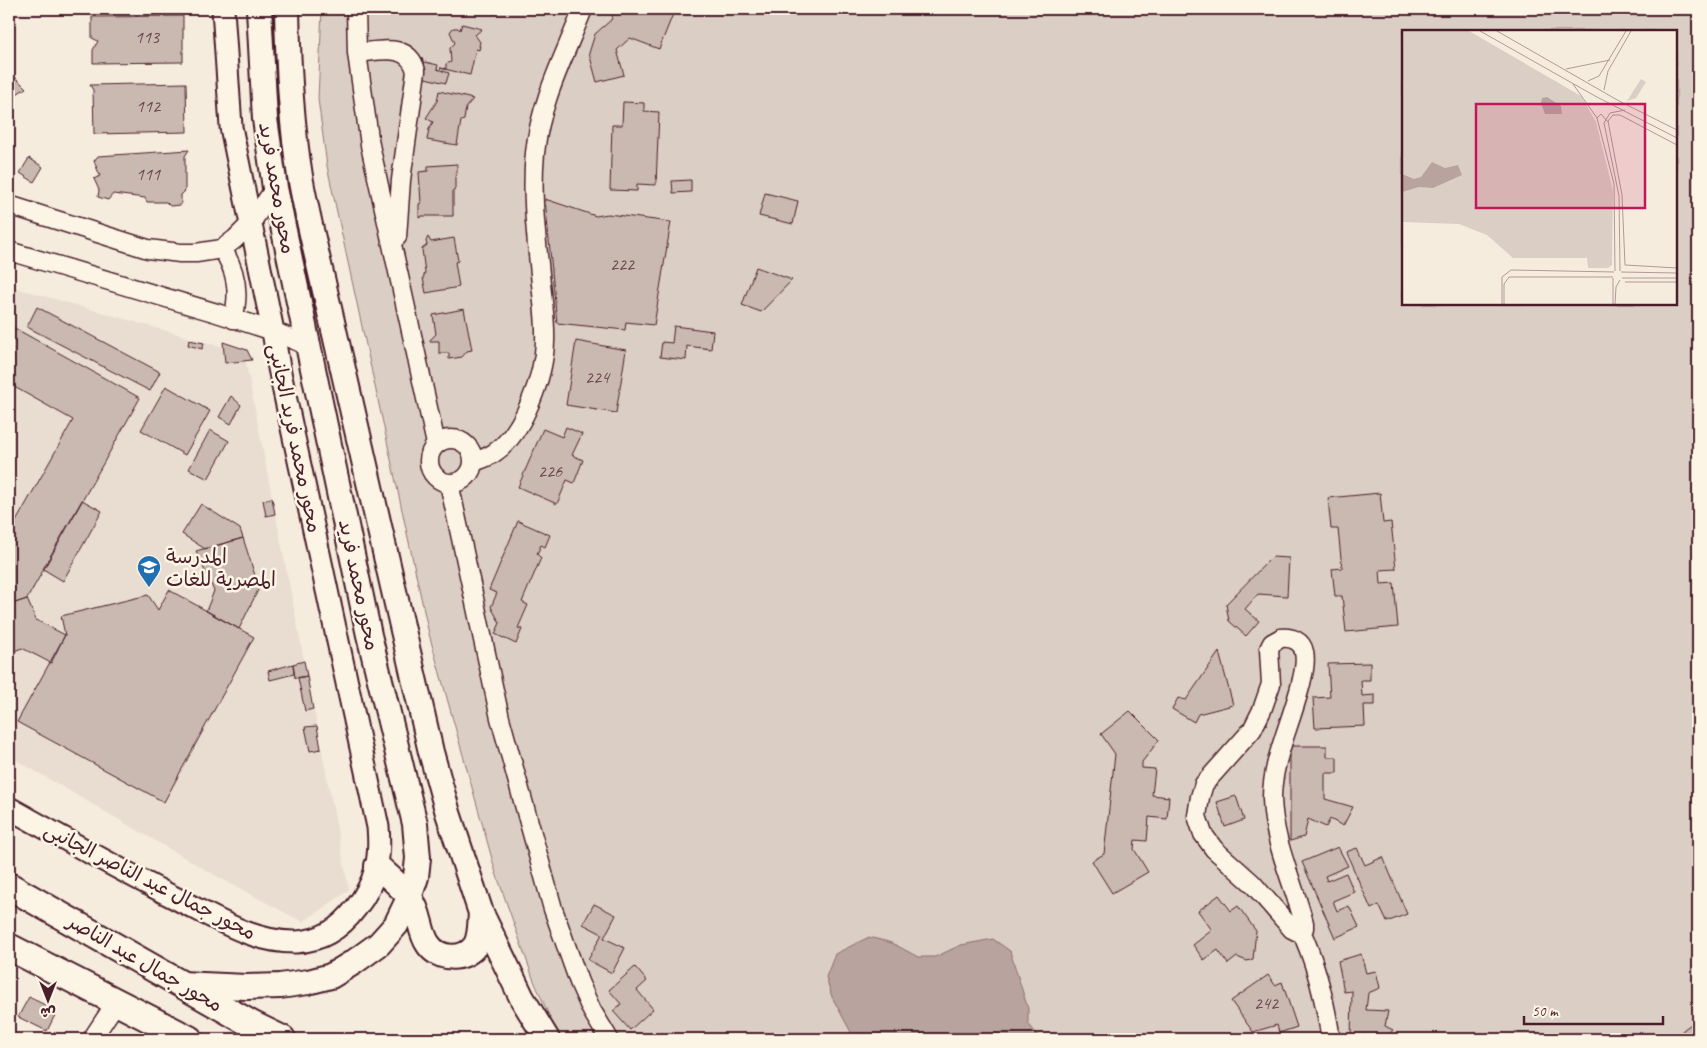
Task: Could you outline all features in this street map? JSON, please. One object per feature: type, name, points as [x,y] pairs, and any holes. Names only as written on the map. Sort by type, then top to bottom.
[{"type":"main road","name":"محور محمد فريد","points":[[181,984],[246,987],[280,986],[331,976],[379,944],[396,925],[416,878],[418,858],[415,824],[369,635],[275,188],[265,119],[259,9]]},
{"type":"main road","name":"محور محمد فريد","points":[[287,9],[293,113],[300,176],[431,752],[448,813],[481,913],[522,998],[547,1039]]},
{"type":"main road","points":[[377,866],[409,898],[420,918],[428,945],[433,950],[446,956],[461,956],[474,947],[478,940],[481,913]]},
{"type":"main road","name":"محور جمال عبد الناصر","points":[[9,886],[253,1025],[282,1039]]},
{"type":"main road","points":[[9,947],[117,1002],[173,1036]]},
{"type":"street","name":"محور محمد فريد الجانبى","points":[[223,9],[231,127],[279,368],[378,826],[380,845],[377,866]]},
{"type":"street","points":[[356,9],[357,53],[370,145],[436,444]]},
{"type":"street","points":[[473,462],[489,456],[500,449],[521,422],[537,385],[542,365],[545,343],[534,195],[535,152],[547,100],[583,9]]},
{"type":"street","points":[[357,53],[399,51],[411,58],[416,71],[401,180],[396,257]]},
{"type":"street","points":[[9,204],[148,249],[196,253],[222,249],[235,239],[251,223],[275,188]]},
{"type":"street","points":[[222,249],[229,259],[237,283],[238,295],[233,319]]},
{"type":"street","points":[[9,251],[273,331],[308,346]]},
{"type":"street","points":[[452,439],[468,446],[472,453],[473,462],[471,470],[466,477],[458,482],[450,483],[441,481],[434,476],[430,468],[429,459],[431,451],[436,444],[452,439]]},
{"type":"street","points":[[450,483],[500,718],[553,909],[579,982],[592,1011],[609,1039]]},
{"type":"street","points":[[1285,638],[1300,643],[1305,657],[1300,691],[1278,760],[1273,784],[1273,807],[1277,837],[1304,923],[1304,928],[1300,931],[1296,932],[1292,929],[1252,883],[1214,849],[1203,834],[1197,816],[1204,784],[1252,730],[1262,710],[1271,684],[1269,648],[1276,640],[1285,638]]},
{"type":"street","name":"محور جمال عبد الناصر الجانبى","points":[[9,808],[231,926],[275,941],[295,942],[311,940],[325,935],[338,927],[350,917],[365,895],[377,866]]},
{"type":"street","points":[[1300,931],[1309,950],[1321,987],[1331,1039]]},
{"type":"street","points":[[92,1039],[117,1002]]},
{"type":"shaded area","points":[[322,9],[1698,9],[1698,1039],[562,1039],[554,1027],[534,981],[496,873],[429,634],[327,166],[318,99]]},
{"type":"shaded area","name":"المدرسة المصرية للغات","points":[[9,286],[244,353],[349,890],[303,922],[218,877],[9,756]]},
{"type":"shaded area","points":[[869,937],[892,943],[918,957],[935,957],[961,945],[993,939],[1010,951],[1028,1009],[1028,1023],[1040,1039],[864,1039],[852,1034],[832,997],[826,977],[835,954]]},
{"type":"building","points":[[482,9],[496,9],[494,14]]},
{"type":"building","points":[[615,9],[675,9],[659,49],[630,38],[617,50],[624,75],[597,82],[589,53],[595,34],[611,20]]},
{"type":"building","points":[[183,16],[183,62],[93,63],[93,50],[98,41],[92,38],[92,17]]},
{"type":"building","points":[[462,24],[482,29],[475,35],[480,42],[480,46],[479,50],[476,49],[470,75],[440,68],[446,69],[446,64],[451,62],[450,48],[455,43],[450,32],[453,28],[460,30]]},
{"type":"building","points":[[425,62],[438,65],[437,69],[449,73],[446,83],[421,77]]},
{"type":"building","points":[[9,71],[26,88],[9,99]]},
{"type":"building","points":[[186,83],[187,132],[94,134],[93,90],[90,85]]},
{"type":"building","points":[[439,91],[473,99],[466,107],[464,120],[461,121],[457,145],[427,140],[429,129],[433,122],[426,118],[437,101]]},
{"type":"building","points":[[623,102],[644,103],[644,111],[659,112],[656,185],[637,184],[637,191],[610,190],[612,125],[622,125]]},
{"type":"building","points":[[189,150],[185,156],[185,191],[181,195],[181,205],[170,206],[166,202],[147,202],[145,198],[113,194],[108,200],[98,197],[99,190],[94,179],[100,176],[94,161],[98,156]]},
{"type":"building","points":[[29,158],[43,167],[34,182],[20,173]]},
{"type":"building","points":[[457,164],[455,189],[453,190],[453,216],[422,216],[419,218],[419,204],[421,203],[419,172],[428,171],[428,166]]},
{"type":"building","points":[[691,180],[691,192],[673,193],[672,181]]},
{"type":"building","points":[[765,193],[798,201],[793,224],[759,216]]},
{"type":"building","points":[[545,199],[596,216],[608,214],[671,222],[654,325],[626,322],[625,330],[557,323]]},
{"type":"building","points":[[428,237],[431,242],[454,238],[458,261],[455,262],[459,287],[426,293],[423,278],[425,273],[422,249],[427,245]]},
{"type":"building","points":[[756,267],[792,280],[761,312],[742,305]]},
{"type":"building","points":[[37,307],[160,372],[150,391],[27,327]]},
{"type":"building","points":[[464,309],[472,350],[467,351],[462,357],[449,359],[449,353],[439,353],[439,341],[429,341],[436,334],[433,315]]},
{"type":"building","points":[[9,325],[140,398],[27,599],[15,603],[9,600],[9,534],[73,420],[9,384]]},
{"type":"building","points":[[674,326],[713,331],[711,349],[687,346],[686,360],[660,357],[662,342],[672,343]]},
{"type":"building","points":[[189,340],[204,343],[202,349],[188,345]]},
{"type":"building","points":[[576,341],[626,350],[616,413],[566,405]]},
{"type":"building","points":[[223,342],[247,350],[252,360],[225,363]]},
{"type":"building","points":[[166,386],[210,411],[185,455],[141,430]]},
{"type":"building","points":[[231,396],[241,405],[231,424],[219,417]]},
{"type":"building","points":[[566,427],[582,434],[572,455],[583,460],[574,483],[567,480],[557,504],[518,487],[543,429],[562,437]]},
{"type":"building","points":[[210,430],[229,441],[208,479],[189,469]]},
{"type":"building","points":[[1380,493],[1383,523],[1391,522],[1396,569],[1380,570],[1381,584],[1394,583],[1398,627],[1346,632],[1342,596],[1335,596],[1332,569],[1342,568],[1338,529],[1331,529],[1328,498]]},
{"type":"building","points":[[272,498],[275,514],[266,516],[263,500]]},
{"type":"building","points":[[82,500],[102,511],[63,581],[43,569]]},
{"type":"building","points":[[201,504],[240,529],[243,538],[205,549],[182,534]]},
{"type":"building","points":[[518,521],[550,535],[545,547],[541,545],[537,554],[541,558],[522,602],[528,605],[518,628],[522,629],[516,644],[495,634],[500,623],[491,607],[497,593],[489,590]]},
{"type":"building","points":[[243,538],[259,588],[239,629],[206,611],[214,591],[196,551]]},
{"type":"building","points":[[1272,557],[1289,558],[1287,596],[1258,594],[1245,609],[1259,621],[1246,636],[1229,621],[1226,604]]},
{"type":"building","points":[[169,590],[254,637],[164,802],[17,722],[65,635],[61,616],[148,595],[158,610]]},
{"type":"building","points":[[27,599],[36,620],[65,635],[51,663],[22,648],[9,653],[9,600],[15,603]]},
{"type":"building","points":[[1219,652],[1233,705],[1198,714],[1194,722],[1172,709],[1178,698],[1186,700]]},
{"type":"building","points":[[304,661],[307,676],[295,678],[293,664]]},
{"type":"building","points":[[1370,663],[1370,680],[1361,680],[1362,696],[1375,695],[1375,705],[1364,705],[1365,726],[1315,728],[1313,698],[1330,697],[1328,664]]},
{"type":"building","points":[[293,664],[294,674],[270,680],[268,671]]},
{"type":"building","points":[[307,676],[313,709],[305,711],[298,678]]},
{"type":"building","points":[[1130,711],[1159,740],[1142,762],[1142,768],[1155,769],[1152,795],[1169,797],[1167,819],[1149,817],[1147,841],[1135,840],[1134,849],[1148,872],[1112,893],[1092,861],[1104,854],[1115,754],[1101,734]]},
{"type":"building","points":[[317,726],[321,749],[310,751],[305,727]]},
{"type":"building","points":[[1290,746],[1327,746],[1327,757],[1337,757],[1337,773],[1325,773],[1325,799],[1353,807],[1343,826],[1330,819],[1326,827],[1308,819],[1304,837],[1290,841]]},
{"type":"building","points":[[1236,796],[1244,820],[1225,827],[1217,802]]},
{"type":"building","points":[[1338,847],[1348,866],[1325,876],[1327,881],[1346,873],[1354,892],[1333,901],[1337,911],[1349,906],[1359,927],[1335,938],[1302,862]]},
{"type":"building","points":[[1357,848],[1365,865],[1383,857],[1407,914],[1387,922],[1379,905],[1371,909],[1346,852]]},
{"type":"building","points":[[1219,895],[1231,911],[1238,906],[1256,931],[1253,959],[1247,961],[1237,957],[1228,964],[1218,950],[1204,960],[1193,945],[1212,930],[1198,911]]},
{"type":"building","points":[[594,904],[616,915],[604,938],[625,948],[612,973],[588,960],[602,934],[583,924]]},
{"type":"building","points":[[1361,954],[1366,973],[1376,971],[1380,988],[1368,993],[1366,1010],[1388,1011],[1385,1026],[1393,1030],[1385,1039],[1373,1039],[1364,1034],[1364,1039],[1351,1039],[1352,991],[1344,992],[1338,961]]},
{"type":"building","points":[[635,967],[647,981],[637,990],[653,1009],[630,1030],[613,1011],[621,1004],[609,990]]},
{"type":"building","points":[[1268,975],[1275,985],[1282,982],[1297,1027],[1279,1033],[1277,1025],[1253,1032],[1231,1001]]},
{"type":"building","points":[[29,997],[57,1011],[47,1031],[18,1017]]},
{"type":"building","points":[[1695,1021],[1698,1024],[1698,1039],[1678,1039],[1683,1030]]},
{"type":"building","points":[[14,1034],[22,1038],[11,1039]]},
{"type":"place","name":"المدرسة المصرية للغات","points":[[149,588]]}]
